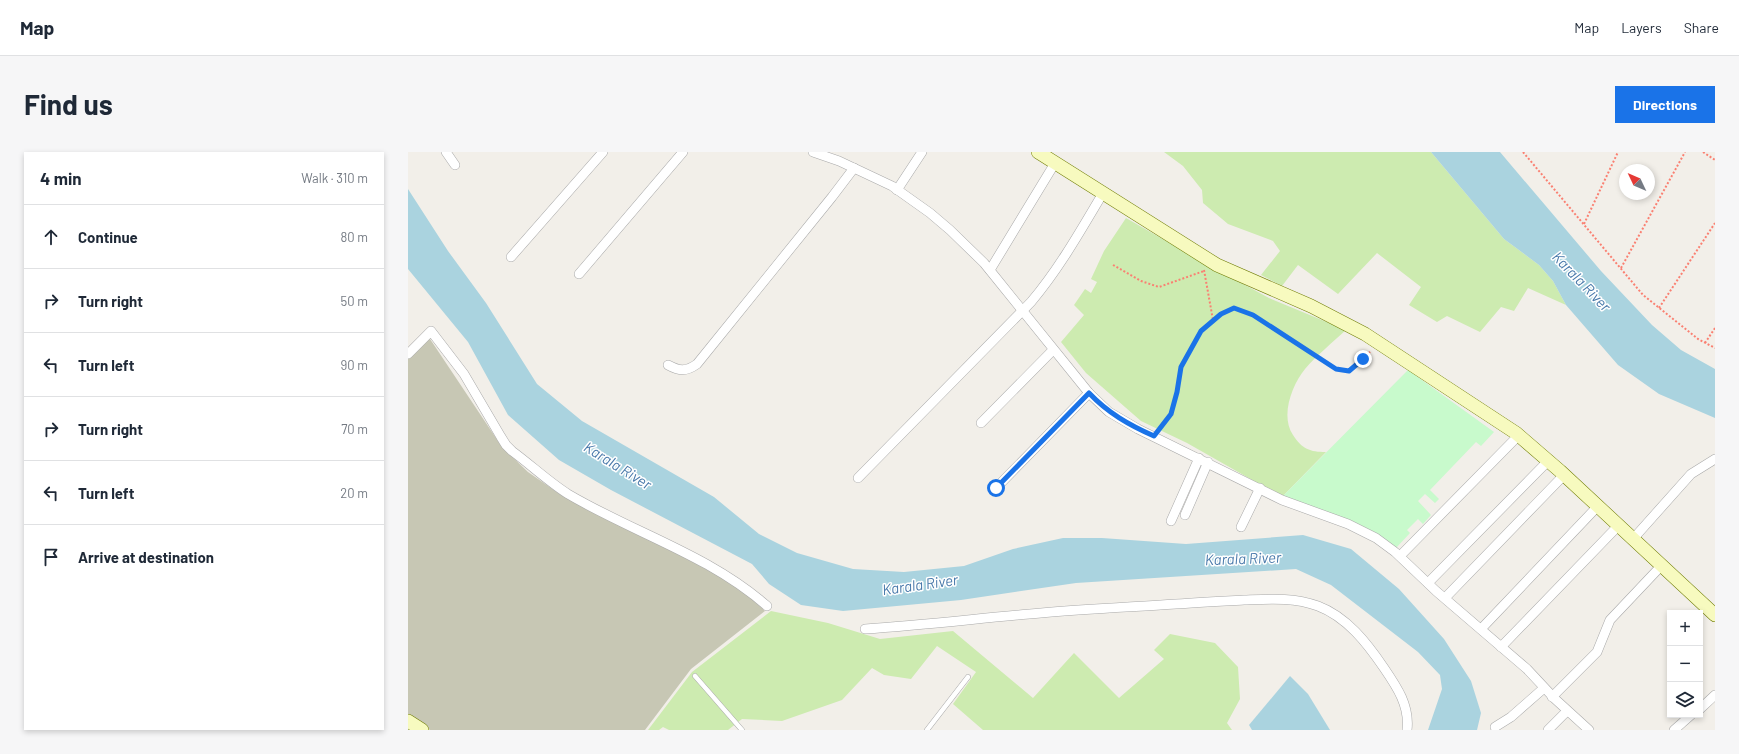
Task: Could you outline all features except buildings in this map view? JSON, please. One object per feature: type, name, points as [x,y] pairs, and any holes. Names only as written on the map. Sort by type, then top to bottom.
[{"type":"main road","points":[[1038,152],[1217,265],[1311,306],[1338,319],[1378,342],[1519,435],[1715,615]]},
{"type":"main road","points":[[408,721],[422,730]]},
{"type":"street","points":[[446,152],[455,165]]},
{"type":"street","points":[[579,274],[683,152]]},
{"type":"street","points":[[813,152],[854,168],[897,190],[930,213],[950,230],[990,270],[1022,312],[1089,393],[1109,412],[1121,420],[1282,500],[1348,524],[1376,538],[1400,556],[1428,583],[1527,669],[1552,697],[1589,730]]},
{"type":"street","points":[[897,190],[922,152]]},
{"type":"street","points":[[511,257],[601,153]]},
{"type":"street","points":[[990,270],[1055,163]]},
{"type":"street","points":[[668,365],[677,370],[689,370],[697,364],[854,168]]},
{"type":"street","points":[[858,478],[925,408],[1022,312],[1045,286],[1103,193]]},
{"type":"street","points":[[408,354],[431,331],[464,374],[501,437],[512,451],[567,493],[699,559],[728,576],[767,606]]},
{"type":"street","points":[[981,423],[1053,350]]},
{"type":"street","points":[[996,488],[1089,393]]},
{"type":"street","points":[[1400,556],[1519,435]]},
{"type":"street","points":[[1170,521],[1199,458]]},
{"type":"street","points":[[1633,539],[1691,474],[1715,459]]},
{"type":"street","points":[[1428,583],[1548,461]]},
{"type":"street","points":[[1185,515],[1208,462]]},
{"type":"street","points":[[1445,598],[1564,475]]},
{"type":"street","points":[[1241,527],[1260,488]]},
{"type":"street","points":[[1481,629],[1597,507]]},
{"type":"street","points":[[1501,647],[1618,526]]},
{"type":"street","points":[[1552,697],[1597,652],[1610,620],[1662,565]]},
{"type":"street","points":[[865,629],[1040,613],[1208,602],[1270,599],[1299,601],[1316,605],[1332,612],[1341,618],[1362,639],[1378,660],[1401,696],[1407,713],[1407,730]]},
{"type":"street","points":[[1495,727],[1511,717],[1544,688]]},
{"type":"street","points":[[1703,705],[1715,695]]},
{"type":"street","points":[[1548,730],[1567,711]]},
{"type":"street","points":[[1674,730],[1688,718]]},
{"type":"lane","points":[[695,676],[742,730]]},
{"type":"lane","points":[[927,730],[968,677]]},
{"type":"path","points":[[1524,152],[1643,295],[1704,343],[1715,348]]},
{"type":"path","points":[[1584,224],[1618,152]]},
{"type":"path","points":[[1621,268],[1685,152]]},
{"type":"path","points":[[1703,152],[1715,160]]},
{"type":"path","points":[[1659,308],[1715,223]]},
{"type":"path","points":[[1113,264],[1141,281],[1159,287],[1204,271],[1213,320]]},
{"type":"path","points":[[1154,436],[1171,414],[1177,392],[1181,367],[1201,331],[1221,314],[1234,308],[1253,315],[1324,363],[1336,369],[1349,371],[1363,359],[1378,342]]},
{"type":"path","points":[[1704,343],[1715,328]]},
{"type":"shaded area","points":[[428,336],[502,447],[528,472],[561,495],[681,555],[735,584],[765,611],[691,669],[645,730],[430,730],[408,716],[408,358]]},
{"type":"green space","points":[[1164,152],[1431,152],[1504,239],[1539,265],[1553,281],[1566,305],[1528,288],[1514,311],[1501,307],[1480,332],[1447,316],[1437,322],[1409,305],[1421,287],[1377,253],[1338,294],[1298,265],[1282,286],[1261,275],[1280,251],[1273,241],[1228,224],[1203,203],[1202,190],[1183,166]]},
{"type":"green space","points":[[1126,218],[1269,298],[1346,330],[1305,369],[1292,392],[1289,401],[1288,419],[1289,427],[1293,435],[1303,447],[1315,451],[1326,452],[1282,497],[1187,443],[1141,421],[1086,373],[1061,342],[1084,315],[1074,305],[1085,289],[1091,293],[1097,282],[1091,279],[1104,251]]},
{"type":"green space","points":[[1408,370],[1494,432],[1481,446],[1476,442],[1430,490],[1439,499],[1435,503],[1425,494],[1418,501],[1431,515],[1423,524],[1418,519],[1407,530],[1410,533],[1396,548],[1282,497]]},
{"type":"green space","points":[[771,611],[828,623],[880,639],[953,631],[1033,698],[1074,653],[1119,698],[1164,659],[1154,650],[1170,634],[1215,643],[1238,667],[1240,699],[1227,723],[1232,730],[983,730],[953,704],[976,672],[937,646],[911,679],[884,675],[872,668],[842,700],[782,721],[742,719],[728,730],[669,730],[663,727],[659,730],[648,730],[692,672]]},
{"type":"water","name":"Karala River","points":[[1431,152],[1500,152],[1601,271],[1652,325],[1681,350],[1715,369],[1715,418],[1659,394],[1618,365],[1566,305],[1553,281],[1539,265],[1504,239]]},
{"type":"water","name":"Karala River","points":[[408,189],[448,251],[486,303],[537,384],[582,421],[714,497],[759,534],[797,553],[853,569],[904,572],[964,566],[1013,549],[1063,538],[1102,538],[1186,544],[1303,535],[1351,549],[1399,589],[1444,639],[1471,681],[1481,713],[1477,730],[1428,730],[1442,689],[1440,675],[1418,652],[1331,585],[1296,569],[1076,583],[961,600],[843,611],[801,605],[769,584],[752,564],[611,490],[559,460],[508,415],[468,342],[408,269]]},
{"type":"water","points":[[1290,676],[1308,694],[1330,730],[1252,730],[1249,725]]},
{"type":"route","points":[[996,488],[1089,393],[1109,412],[1121,420],[1154,436],[1171,414],[1177,392],[1181,367],[1201,331],[1221,314],[1234,308],[1253,315],[1324,363],[1336,369],[1349,371],[1363,359]]}]
